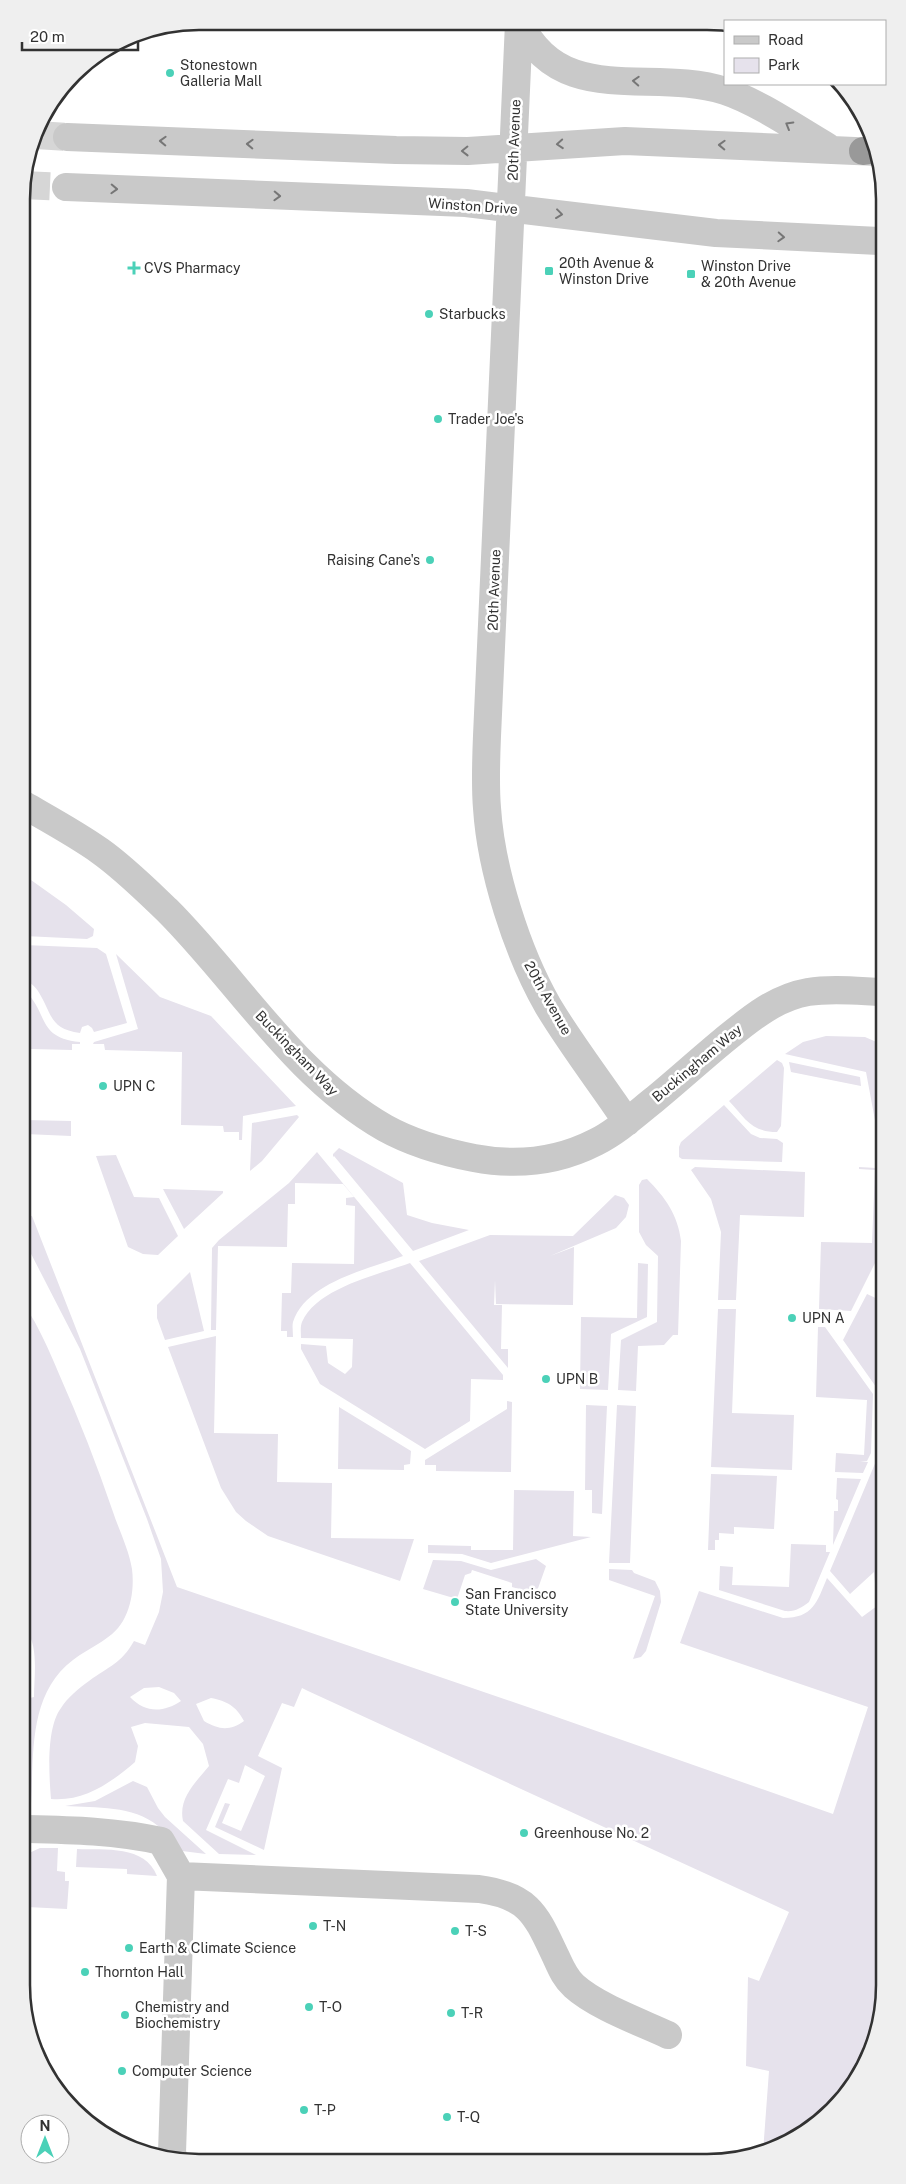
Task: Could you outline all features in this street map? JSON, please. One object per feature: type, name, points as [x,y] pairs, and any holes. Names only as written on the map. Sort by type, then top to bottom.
[{"type":"street","name":"20th Avenue","points":[[519,30],[487,736],[486,790],[489,829],[498,872],[514,929],[535,981],[564,1031],[627,1122]]},
{"type":"street","points":[[524,30],[538,50],[557,67],[567,72],[590,79],[679,82],[725,91],[832,149]]},
{"type":"street","points":[[67,137],[396,150],[468,151],[625,141],[869,151]]},
{"type":"street","name":"Winston Drive","points":[[66,187],[466,203],[716,233],[876,241]]},
{"type":"street","name":"Buckingham Way","points":[[30,808],[102,852],[168,911],[307,1067],[342,1099],[386,1128],[426,1146],[451,1154],[493,1161],[527,1162],[565,1155],[599,1140],[627,1122],[736,1031],[770,1006],[786,998],[810,991],[876,992]]},
{"type":"street","points":[[30,1829],[97,1831],[161,1841],[181,1876],[172,2152]]},
{"type":"street","points":[[181,1876],[480,1888],[500,1892],[522,1903],[535,1914],[564,1974],[572,1985],[585,1995],[668,2035]]},
{"type":"green space","points":[[30,879],[66,905],[94,929],[93,936],[87,939],[30,936]]},
{"type":"green space","points":[[30,945],[97,948],[106,954],[127,1023],[94,1032],[88,1025],[82,1027],[80,1033],[62,1028],[53,1019],[37,989],[30,982]]},
{"type":"green space","points":[[116,954],[160,997],[211,1016],[296,1106],[243,1116],[242,1140],[239,1140],[239,1132],[224,1132],[223,1126],[181,1125],[182,1052],[105,1050],[104,1044],[93,1044],[94,1042],[138,1029]]},
{"type":"green space","points":[[30,996],[50,1030],[66,1040],[80,1042],[80,1044],[72,1044],[72,1050],[31,1049]]},
{"type":"green space","points":[[826,1036],[865,1037],[876,1042],[876,1126],[866,1072],[785,1054],[803,1042]]},
{"type":"green space","points":[[777,1060],[782,1063],[784,1068],[781,1126],[777,1132],[761,1130],[755,1127],[729,1101]]},
{"type":"green space","points":[[789,1062],[860,1077],[861,1086],[791,1072]]},
{"type":"green space","points":[[724,1105],[751,1134],[760,1138],[777,1139],[783,1143],[782,1162],[682,1159],[679,1157],[681,1142]]},
{"type":"green space","points":[[297,1115],[299,1117],[262,1161],[250,1171],[252,1123]]},
{"type":"green space","points":[[30,1120],[71,1121],[71,1136],[30,1134]]},
{"type":"green space","points":[[339,1148],[403,1183],[407,1215],[432,1223],[469,1230],[413,1251],[333,1157],[333,1154]]},
{"type":"green space","points":[[317,1152],[403,1256],[357,1272],[325,1287],[300,1308],[293,1322],[293,1337],[287,1337],[287,1331],[281,1331],[282,1293],[291,1293],[292,1263],[354,1264],[355,1206],[346,1205],[346,1198],[354,1197],[343,1184],[295,1183],[295,1204],[288,1204],[287,1247],[218,1246],[216,1330],[211,1330],[212,1248],[219,1240],[289,1183]]},
{"type":"green space","points":[[116,1155],[134,1197],[159,1198],[178,1236],[158,1255],[143,1254],[128,1247],[96,1156]]},
{"type":"green space","points":[[695,1167],[805,1172],[804,1217],[740,1215],[736,1300],[718,1300],[721,1232],[711,1199],[691,1170]]},
{"type":"green space","points":[[859,1167],[876,1168],[876,1261],[851,1311],[819,1309],[821,1242],[872,1243],[875,1170],[859,1169]]},
{"type":"green space","points":[[647,1179],[670,1207],[677,1223],[681,1241],[678,1335],[673,1335],[664,1345],[638,1346],[636,1391],[618,1390],[621,1340],[657,1322],[658,1256],[646,1245],[639,1232],[639,1185],[642,1180]]},
{"type":"green space","points":[[163,1189],[223,1191],[223,1193],[184,1229]]},
{"type":"green space","points":[[615,1195],[624,1198],[629,1205],[626,1217],[616,1228],[550,1256],[574,1247],[573,1305],[496,1304],[495,1280],[494,1305],[502,1305],[501,1349],[508,1349],[508,1368],[419,1261],[490,1235],[573,1236]]},
{"type":"green space","points":[[30,1216],[32,1216],[177,1587],[833,1814],[868,1707],[680,1643],[699,1591],[783,1618],[793,1617],[807,1612],[812,1607],[817,1601],[827,1578],[862,1617],[876,1607],[875,2007],[863,2050],[853,2069],[841,2088],[818,2112],[782,2137],[764,2144],[769,2071],[746,2066],[748,1977],[759,1981],[789,1912],[302,1688],[294,1707],[282,1703],[258,1756],[282,1768],[264,1850],[215,1827],[225,1803],[230,1804],[222,1823],[241,1831],[265,1776],[245,1765],[239,1783],[228,1779],[206,1830],[256,1855],[219,1854],[183,1821],[183,1805],[189,1791],[209,1766],[203,1744],[189,1727],[145,1723],[131,1727],[138,1746],[135,1762],[117,1777],[86,1794],[63,1799],[51,1799],[50,1752],[56,1717],[64,1704],[77,1690],[119,1660],[134,1641],[145,1645],[159,1612],[163,1592],[161,1559],[80,1349],[30,1252]],"holes":[[[159,1687],[174,1693],[181,1701],[168,1708],[154,1710],[142,1706],[130,1697],[144,1688]],[[211,1698],[222,1701],[238,1711],[244,1721],[229,1728],[220,1728],[204,1721],[196,1704]]]},
{"type":"green space","points":[[410,1263],[503,1375],[503,1380],[471,1379],[470,1421],[425,1449],[320,1384],[301,1349],[301,1344],[326,1346],[328,1363],[345,1374],[352,1367],[353,1339],[301,1338],[302,1322],[310,1310],[334,1292],[349,1284]]},
{"type":"green space","points":[[638,1263],[648,1264],[647,1317],[611,1334],[608,1390],[580,1389],[581,1317],[637,1318]]},
{"type":"green space","points":[[190,1272],[204,1331],[165,1340],[157,1318],[157,1305]]},
{"type":"green space","points":[[867,1294],[876,1298],[876,1387],[843,1340]]},
{"type":"green space","points":[[718,1309],[736,1309],[732,1413],[794,1415],[792,1470],[711,1467]]},
{"type":"green space","points":[[30,1314],[48,1347],[88,1442],[131,1562],[133,1581],[129,1606],[121,1625],[109,1637],[73,1660],[58,1674],[48,1690],[36,1726],[30,1805],[30,1698],[34,1697],[35,1662],[33,1644],[30,1637]]},
{"type":"green space","points":[[818,1327],[825,1327],[873,1394],[871,1453],[867,1461],[860,1461],[868,1462],[863,1473],[835,1472],[836,1453],[864,1455],[867,1400],[816,1397]]},
{"type":"green space","points":[[216,1336],[214,1433],[278,1434],[277,1482],[332,1483],[331,1538],[414,1539],[400,1581],[268,1536],[236,1512],[221,1488],[168,1347]]},
{"type":"green space","points":[[507,1401],[512,1402],[511,1472],[436,1471],[436,1465],[425,1465],[425,1460],[507,1409]]},
{"type":"green space","points":[[586,1405],[607,1406],[602,1514],[592,1513],[592,1490],[585,1490]]},
{"type":"green space","points":[[617,1405],[636,1406],[630,1563],[609,1563]]},
{"type":"green space","points":[[339,1407],[411,1451],[410,1464],[404,1465],[404,1470],[338,1469]]},
{"type":"green space","points":[[876,1461],[876,1595],[874,1572],[850,1594],[830,1571]]},
{"type":"green space","points":[[711,1474],[777,1476],[774,1529],[734,1527],[734,1534],[719,1533],[719,1540],[715,1540],[715,1550],[708,1550]]},
{"type":"green space","points":[[837,1478],[861,1479],[833,1545],[834,1511],[838,1511],[838,1500],[836,1499]]},
{"type":"green space","points":[[514,1490],[574,1491],[573,1536],[591,1537],[491,1563],[462,1554],[428,1553],[428,1545],[471,1546],[471,1550],[513,1550]]},
{"type":"green space","points":[[791,1544],[826,1545],[826,1552],[830,1552],[809,1602],[803,1606],[795,1610],[785,1611],[719,1590],[720,1566],[733,1567],[732,1585],[789,1587]]},
{"type":"green space","points":[[536,1559],[546,1566],[536,1594],[512,1587],[512,1583],[472,1570],[471,1573],[465,1575],[457,1599],[423,1589],[433,1560],[461,1561],[491,1570]]},
{"type":"green space","points":[[609,1569],[632,1570],[634,1573],[655,1581],[660,1591],[661,1602],[646,1651],[641,1657],[633,1659],[655,1596],[609,1580]]},
{"type":"green space","points":[[133,1781],[147,1787],[165,1817],[206,1854],[182,1851],[158,1826],[137,1814],[114,1809],[65,1806],[95,1801]]},
{"type":"green space","points":[[40,1848],[58,1848],[57,1871],[65,1872],[65,1881],[69,1881],[67,1909],[30,1907],[30,1853]]},
{"type":"green space","points":[[77,1849],[123,1851],[134,1854],[151,1866],[157,1876],[127,1874],[127,1869],[76,1867]]},
{"type":"tunnel","points":[[43,135],[67,137]]},
{"type":"tunnel","points":[[30,185],[66,187]]},
{"type":"place","name":"Stonestown Galleria Mall","points":[[170,73]]},
{"type":"place","name":"CVS Pharmacy","points":[[134,268]]},
{"type":"place","name":"20th Avenue & Winston Drive","points":[[549,271]]},
{"type":"place","name":"Winston Drive & 20th Avenue","points":[[691,274]]},
{"type":"place","name":"Starbucks","points":[[429,314]]},
{"type":"place","name":"Trader Joe's","points":[[438,419]]},
{"type":"place","name":"Raising Cane's","points":[[430,560]]},
{"type":"place","name":"UPN C","points":[[103,1086]]},
{"type":"place","name":"UPN A","points":[[792,1318]]},
{"type":"place","name":"UPN B","points":[[546,1379]]},
{"type":"place","name":"San Francisco State University","points":[[455,1602]]},
{"type":"place","name":"Greenhouse No. 2","points":[[524,1833]]},
{"type":"place","name":"T-N","points":[[313,1926]]},
{"type":"place","name":"T-S","points":[[455,1931]]},
{"type":"place","name":"Earth & Climate Science","points":[[129,1948]]},
{"type":"place","name":"Thornton Hall","points":[[85,1972]]},
{"type":"place","name":"T-O","points":[[309,2007]]},
{"type":"place","name":"T-R","points":[[451,2013]]},
{"type":"place","name":"Chemistry and Biochemistry","points":[[125,2015]]},
{"type":"place","name":"Computer Science","points":[[122,2071]]},
{"type":"place","name":"T-P","points":[[304,2110]]},
{"type":"place","name":"T-Q","points":[[447,2117]]}]
